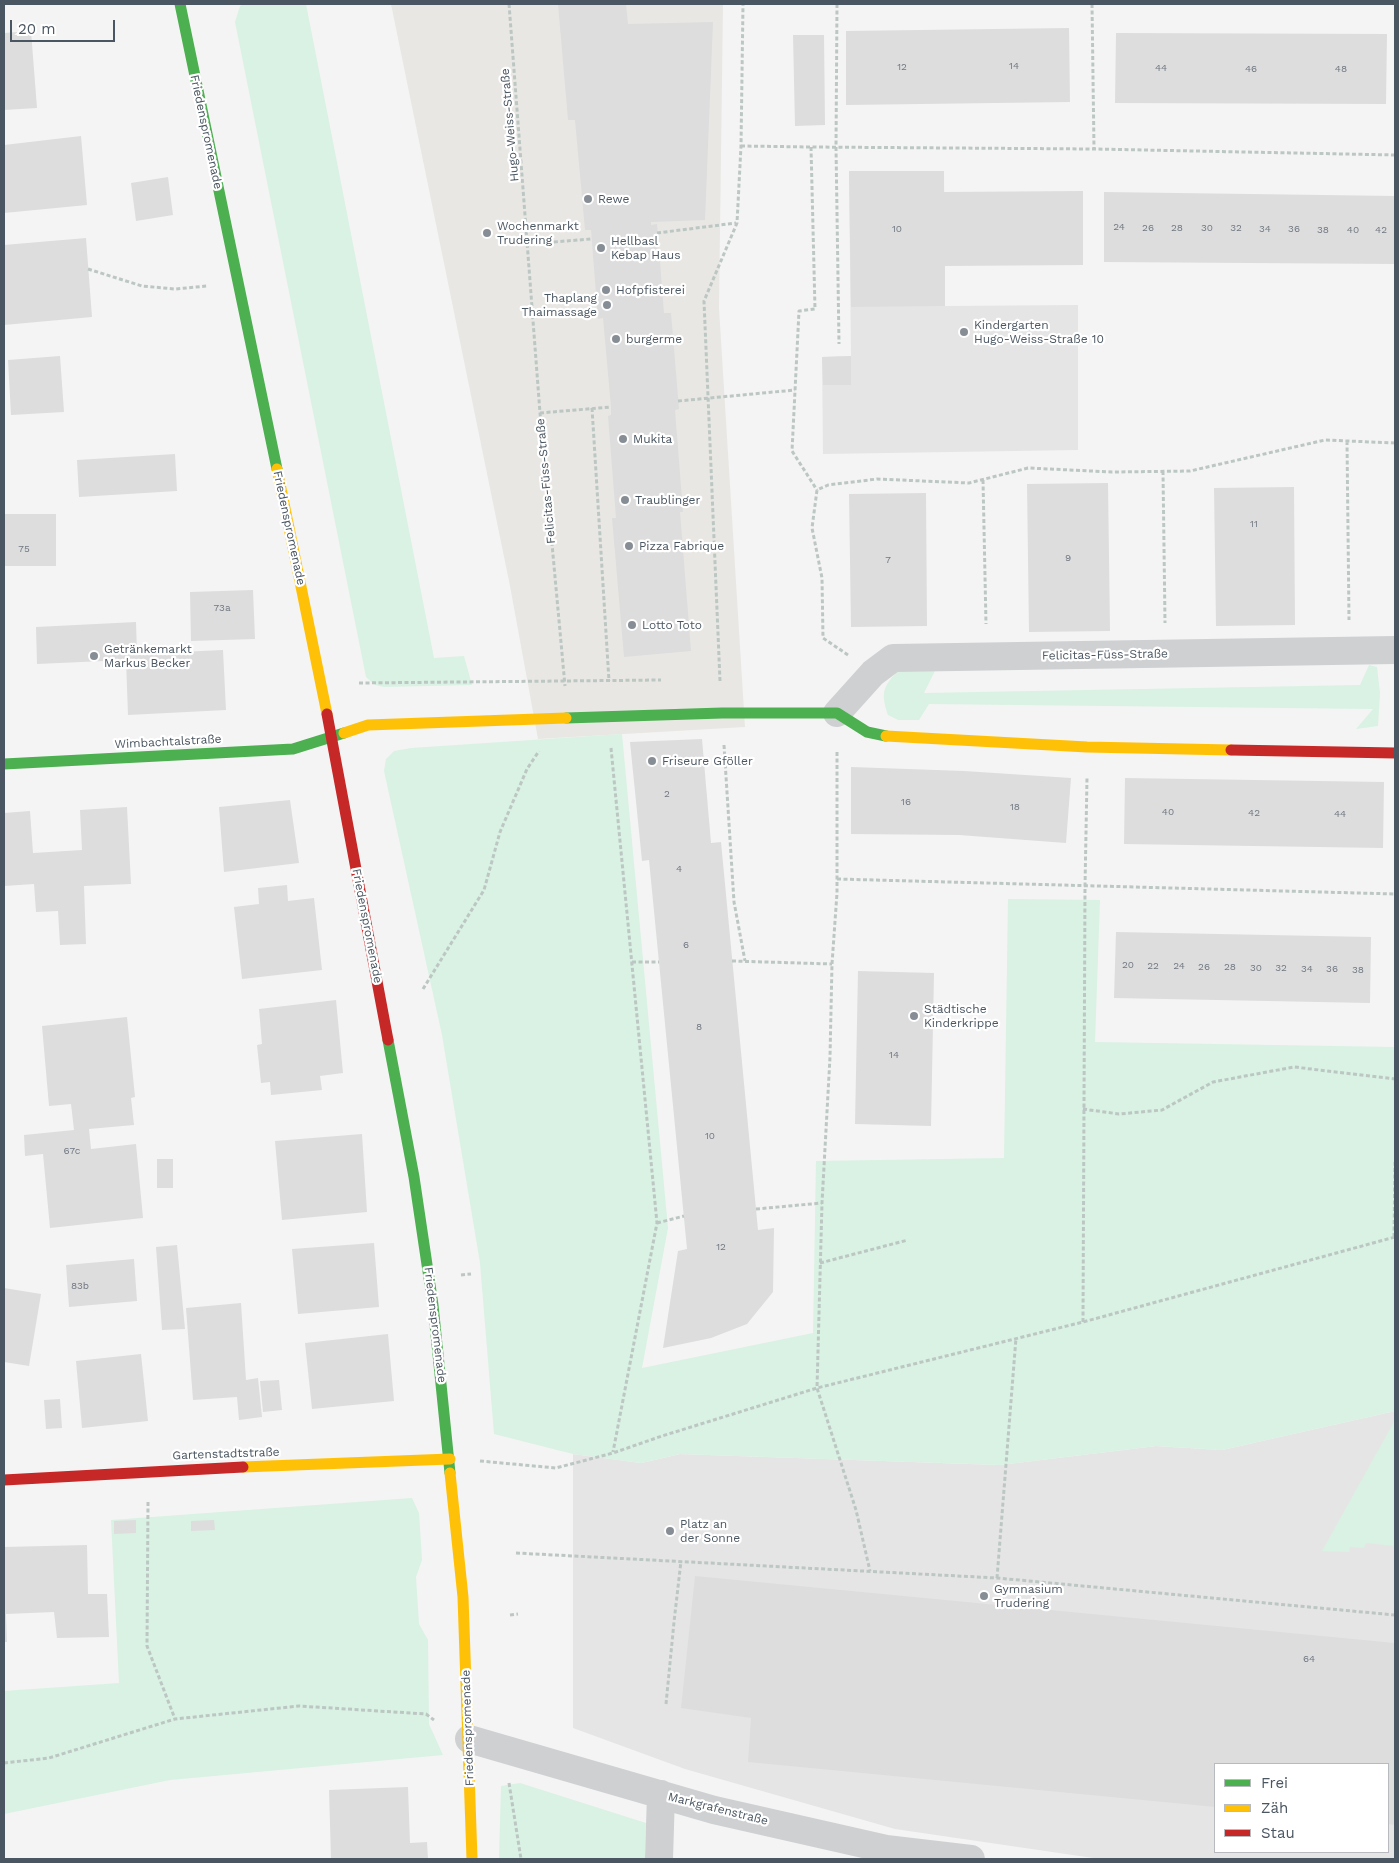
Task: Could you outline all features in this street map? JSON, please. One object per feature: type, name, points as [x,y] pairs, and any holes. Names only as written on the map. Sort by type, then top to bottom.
[{"type":"street","name":"Friedenspromenade","points":[[180,4],[332,737],[414,1177],[433,1306],[450,1458],[463,1606],[472,1859]]},
{"type":"street","name":"Felicitas-Füss-Straße","points":[[837,713],[873,673],[893,658],[1395,650]]},
{"type":"street","points":[[332,737],[368,725],[722,713],[837,713],[867,732],[888,737],[1087,747],[1395,753]]},
{"type":"street","name":"Wimbachtalstraße","points":[[4,764],[293,750],[332,737]]},
{"type":"street","name":"Gartenstadtstraße","points":[[4,1480],[74,1477],[148,1470],[450,1458]]},
{"type":"street","name":"Markgrafenstraße","points":[[469,1739],[714,1810],[886,1849],[971,1859]]},
{"type":"street","points":[[659,1859],[662,1794]]},
{"type":"path","name":"Hugo-Weiss-Straße","points":[[509,4],[528,244]]},
{"type":"path","points":[[743,4],[741,146],[737,223],[704,301],[722,713],[734,902],[745,961]]},
{"type":"path","points":[[837,4],[836,147],[839,344]]},
{"type":"path","points":[[1092,4],[1094,149]]},
{"type":"path","points":[[741,146],[1094,149],[1395,155]]},
{"type":"path","points":[[811,148],[815,309],[799,311],[792,451],[817,490],[812,528],[822,578],[823,638],[873,673]]},
{"type":"path","points":[[658,233],[737,223]]},
{"type":"path","points":[[528,244],[591,239]]},
{"type":"path","name":"Felicitas-Füss-Straße","points":[[528,244],[540,413],[564,681],[564,718]]},
{"type":"path","points":[[88,269],[142,286],[187,288]]},
{"type":"path","points":[[678,401],[795,390]]},
{"type":"path","points":[[540,413],[611,406]]},
{"type":"path","points":[[592,408],[609,681]]},
{"type":"path","points":[[817,490],[828,485],[877,479],[969,484],[1028,468],[1112,472],[1190,471],[1325,440],[1395,442]]},
{"type":"path","points":[[1347,441],[1349,651]]},
{"type":"path","points":[[1163,471],[1166,654]]},
{"type":"path","points":[[983,480],[986,657]]},
{"type":"path","points":[[360,683],[665,680]]},
{"type":"path","points":[[711,680],[720,680]]},
{"type":"path","points":[[837,713],[838,879],[832,964],[830,1057],[822,1203],[817,1388],[856,1510],[870,1571]]},
{"type":"path","points":[[608,716],[657,1223],[613,1453]]},
{"type":"path","points":[[423,990],[484,890],[500,832],[527,768],[564,718]]},
{"type":"path","points":[[1083,1322],[1087,747]]},
{"type":"path","points":[[838,879],[1395,894]]},
{"type":"path","points":[[732,961],[832,964]]},
{"type":"path","points":[[632,962],[659,962]]},
{"type":"path","points":[[1083,1109],[1119,1114],[1162,1110],[1213,1082],[1294,1067],[1395,1079]]},
{"type":"path","points":[[486,1462],[556,1468],[613,1453],[817,1388],[1083,1322],[1395,1237],[1395,1162]]},
{"type":"path","points":[[756,1209],[822,1203]]},
{"type":"path","points":[[657,1223],[684,1216]]},
{"type":"path","points":[[820,1263],[908,1240]]},
{"type":"path","points":[[458,1276],[471,1274]]},
{"type":"path","points":[[997,1578],[1016,1338]]},
{"type":"path","points":[[148,1470],[147,1646],[175,1719]]},
{"type":"path","points":[[516,1553],[997,1578],[1395,1615]]},
{"type":"path","points":[[666,1704],[681,1561]]},
{"type":"path","points":[[510,1615],[518,1614]]},
{"type":"path","points":[[4,1763],[49,1758],[175,1719],[299,1706],[426,1714],[450,1731],[469,1739]]},
{"type":"path","points":[[516,1753],[508,1776],[521,1859]]},
{"type":"shaded area","points":[[391,4],[723,4],[719,308],[745,727],[538,739],[510,586]]},
{"type":"shaded area","name":"Kindergarten Hugo-Weiss-Straße 10","points":[[849,171],[944,171],[945,306],[1078,305],[1078,450],[823,454],[822,357],[851,356]]},
{"type":"shaded area","name":"Gymnasium Trudering","points":[[1395,1411],[1395,1859],[1100,1859],[895,1829],[685,1769],[573,1728],[573,1454],[641,1463],[680,1454],[1000,1465],[1156,1446],[1222,1450]]},
{"type":"green space","points":[[244,4],[306,4],[434,658],[464,656],[472,685],[384,687],[375,685],[366,677],[235,22],[240,6]]},
{"type":"green space","points":[[1369,665],[1377,667],[1380,693],[1378,726],[1356,729],[1373,709],[929,704],[919,720],[898,720],[888,715],[884,702],[886,686],[898,671],[935,671],[924,693],[1360,685]]},
{"type":"green space","points":[[622,734],[668,1228],[642,1368],[813,1333],[816,1161],[1004,1158],[1008,899],[1100,900],[1095,1042],[1395,1047],[1395,1411],[1222,1450],[1156,1446],[1000,1465],[680,1454],[641,1463],[573,1454],[494,1434],[480,1263],[442,1035],[384,771],[386,759],[394,751],[411,748]]},
{"type":"green space","points":[[1395,1420],[1395,1546],[1366,1543],[1364,1548],[1350,1547],[1349,1552],[1322,1551]]},
{"type":"green space","points":[[412,1498],[419,1513],[422,1560],[416,1577],[419,1624],[428,1640],[429,1724],[443,1755],[170,1780],[4,1814],[4,1691],[119,1683],[111,1520]]},
{"type":"green space","points":[[520,1783],[646,1823],[645,1859],[499,1859],[501,1786]]},
{"type":"building","points":[[558,4],[626,4],[628,24],[713,22],[705,220],[651,222],[651,225],[657,224],[664,313],[671,313],[679,409],[675,410],[683,512],[680,512],[691,651],[624,657],[612,518],[616,518],[608,416],[611,415],[611,407],[603,318],[598,319],[591,230],[585,230],[575,120],[568,120]]},
{"type":"building","points":[[1069,28],[1070,102],[846,105],[846,31]]},
{"type":"building","points":[[31,31],[37,108],[4,110],[4,33]]},
{"type":"building","points":[[1116,33],[1387,34],[1386,104],[1115,103]]},
{"type":"building","points":[[793,35],[824,35],[825,125],[795,126]]},
{"type":"building","points":[[81,136],[87,205],[4,213],[4,145]]},
{"type":"building","points":[[849,171],[944,171],[944,192],[1083,191],[1083,265],[945,266],[945,306],[851,307]]},
{"type":"building","points":[[168,177],[173,215],[136,221],[131,183]]},
{"type":"building","points":[[1104,192],[1395,196],[1395,264],[1104,262]]},
{"type":"building","points":[[86,238],[92,317],[4,325],[4,245]]},
{"type":"building","points":[[60,356],[64,412],[11,415],[8,360]]},
{"type":"building","points":[[851,356],[851,385],[823,385],[822,357]]},
{"type":"building","points":[[175,454],[177,491],[79,497],[77,460]]},
{"type":"building","points":[[1108,483],[1110,631],[1029,632],[1027,484]]},
{"type":"building","points":[[1294,487],[1295,625],[1216,626],[1214,488]]},
{"type":"building","points":[[926,493],[927,626],[851,627],[849,494]]},
{"type":"building","points":[[4,514],[56,514],[56,566],[4,566]]},
{"type":"building","points":[[253,590],[255,639],[191,641],[190,592]]},
{"type":"building","points":[[136,622],[137,654],[223,650],[226,710],[128,715],[126,660],[37,664],[36,627]]},
{"type":"building","points":[[702,739],[711,843],[721,842],[758,1230],[774,1228],[773,1292],[747,1324],[711,1338],[663,1348],[678,1251],[687,1249],[649,860],[642,861],[630,742]]},
{"type":"building","points":[[851,767],[964,771],[1071,778],[1066,843],[959,835],[851,834]]},
{"type":"building","points":[[1125,778],[1384,782],[1383,848],[1124,844]]},
{"type":"building","points":[[290,800],[299,863],[224,872],[219,807]]},
{"type":"building","points":[[127,807],[131,884],[84,886],[86,944],[60,945],[58,911],[36,912],[34,884],[4,886],[4,813],[30,811],[33,853],[82,850],[80,810]]},
{"type":"building","points":[[287,885],[288,901],[314,898],[322,970],[242,979],[234,907],[259,904],[258,888]]},
{"type":"building","points":[[1116,932],[1371,937],[1370,1003],[1114,998]]},
{"type":"building","points":[[858,971],[934,973],[931,1126],[855,1124]]},
{"type":"building","points":[[336,1000],[343,1073],[320,1076],[322,1090],[271,1095],[270,1082],[261,1083],[257,1045],[262,1044],[259,1009]]},
{"type":"building","points":[[127,1017],[135,1097],[131,1098],[134,1125],[89,1129],[91,1149],[136,1144],[143,1218],[50,1228],[43,1154],[25,1156],[24,1135],[74,1130],[71,1104],[49,1106],[42,1026]]},
{"type":"building","points":[[362,1134],[367,1212],[282,1220],[275,1141]]},
{"type":"building","points":[[157,1159],[173,1159],[173,1188],[157,1188]]},
{"type":"building","points":[[374,1243],[379,1307],[298,1314],[292,1249]]},
{"type":"building","points":[[177,1245],[185,1329],[162,1330],[156,1247]]},
{"type":"building","points":[[134,1259],[137,1301],[69,1307],[66,1265]]},
{"type":"building","points":[[4,1288],[41,1294],[29,1366],[4,1362]]},
{"type":"building","points":[[241,1303],[246,1380],[258,1378],[262,1417],[239,1420],[237,1397],[193,1400],[186,1308]]},
{"type":"building","points":[[388,1334],[394,1401],[312,1409],[305,1343]]},
{"type":"building","points":[[141,1354],[148,1421],[82,1428],[76,1361]]},
{"type":"building","points":[[279,1380],[282,1410],[263,1412],[260,1381]]},
{"type":"building","points":[[60,1399],[62,1428],[46,1429],[44,1400]]},
{"type":"building","points":[[136,1520],[136,1533],[114,1534],[114,1521]]},
{"type":"building","points":[[214,1520],[215,1530],[191,1531],[191,1521]]},
{"type":"building","points":[[87,1545],[88,1594],[107,1594],[109,1637],[57,1638],[54,1612],[6,1614],[7,1642],[4,1642],[4,1547]]},
{"type":"building","points":[[695,1576],[1395,1643],[1395,1825],[1389,1824],[1389,1763],[1214,1763],[1214,1807],[748,1762],[751,1718],[681,1708]]},
{"type":"building","points":[[408,1787],[410,1843],[427,1842],[428,1859],[331,1859],[329,1790]]},
{"type":"traffic: fast","points":[[180,4],[277,469]]},
{"type":"traffic: fast","points":[[566,718],[722,713],[837,713],[867,732],[886,736]]},
{"type":"traffic: fast","points":[[4,764],[293,749],[344,733]]},
{"type":"traffic: fast","points":[[388,1040],[414,1177],[433,1305],[450,1473]]},
{"type":"traffic: slow","points":[[277,469],[327,714]]},
{"type":"traffic: slow","points":[[344,733],[368,725],[566,718]]},
{"type":"traffic: slow","points":[[886,736],[1087,747],[1231,750]]},
{"type":"traffic: slow","points":[[243,1467],[450,1459]]},
{"type":"traffic: slow","points":[[450,1473],[463,1597],[472,1859]]},
{"type":"traffic: jam","points":[[327,714],[388,1040]]},
{"type":"traffic: jam","points":[[1231,750],[1395,753]]},
{"type":"traffic: jam","points":[[4,1480],[243,1467]]},
{"type":"place","name":"Rewe","points":[[588,199]]},
{"type":"place","name":"Wochenmarkt Trudering","points":[[487,233]]},
{"type":"place","name":"Hellbasl Kebap Haus","points":[[601,248]]},
{"type":"place","name":"Hofpfisterei","points":[[606,290]]},
{"type":"place","name":"Thaplang Thaimassage","points":[[607,305]]},
{"type":"place","name":"Kindergarten Hugo-Weiss-Straße 10","points":[[964,332]]},
{"type":"place","name":"burgerme","points":[[616,339]]},
{"type":"place","name":"Mukita","points":[[623,439]]},
{"type":"place","name":"Traublinger","points":[[625,500]]},
{"type":"place","name":"Pizza Fabrique","points":[[629,546]]},
{"type":"place","name":"Lotto Toto","points":[[632,625]]},
{"type":"place","name":"Getränkemarkt Markus Becker","points":[[94,656]]},
{"type":"place","name":"Friseure Gföller","points":[[652,761]]},
{"type":"place","name":"Städtische Kinderkrippe","points":[[914,1016]]},
{"type":"place","name":"Platz an der Sonne","points":[[670,1531]]},
{"type":"place","name":"Gymnasium Trudering","points":[[984,1596]]}]
